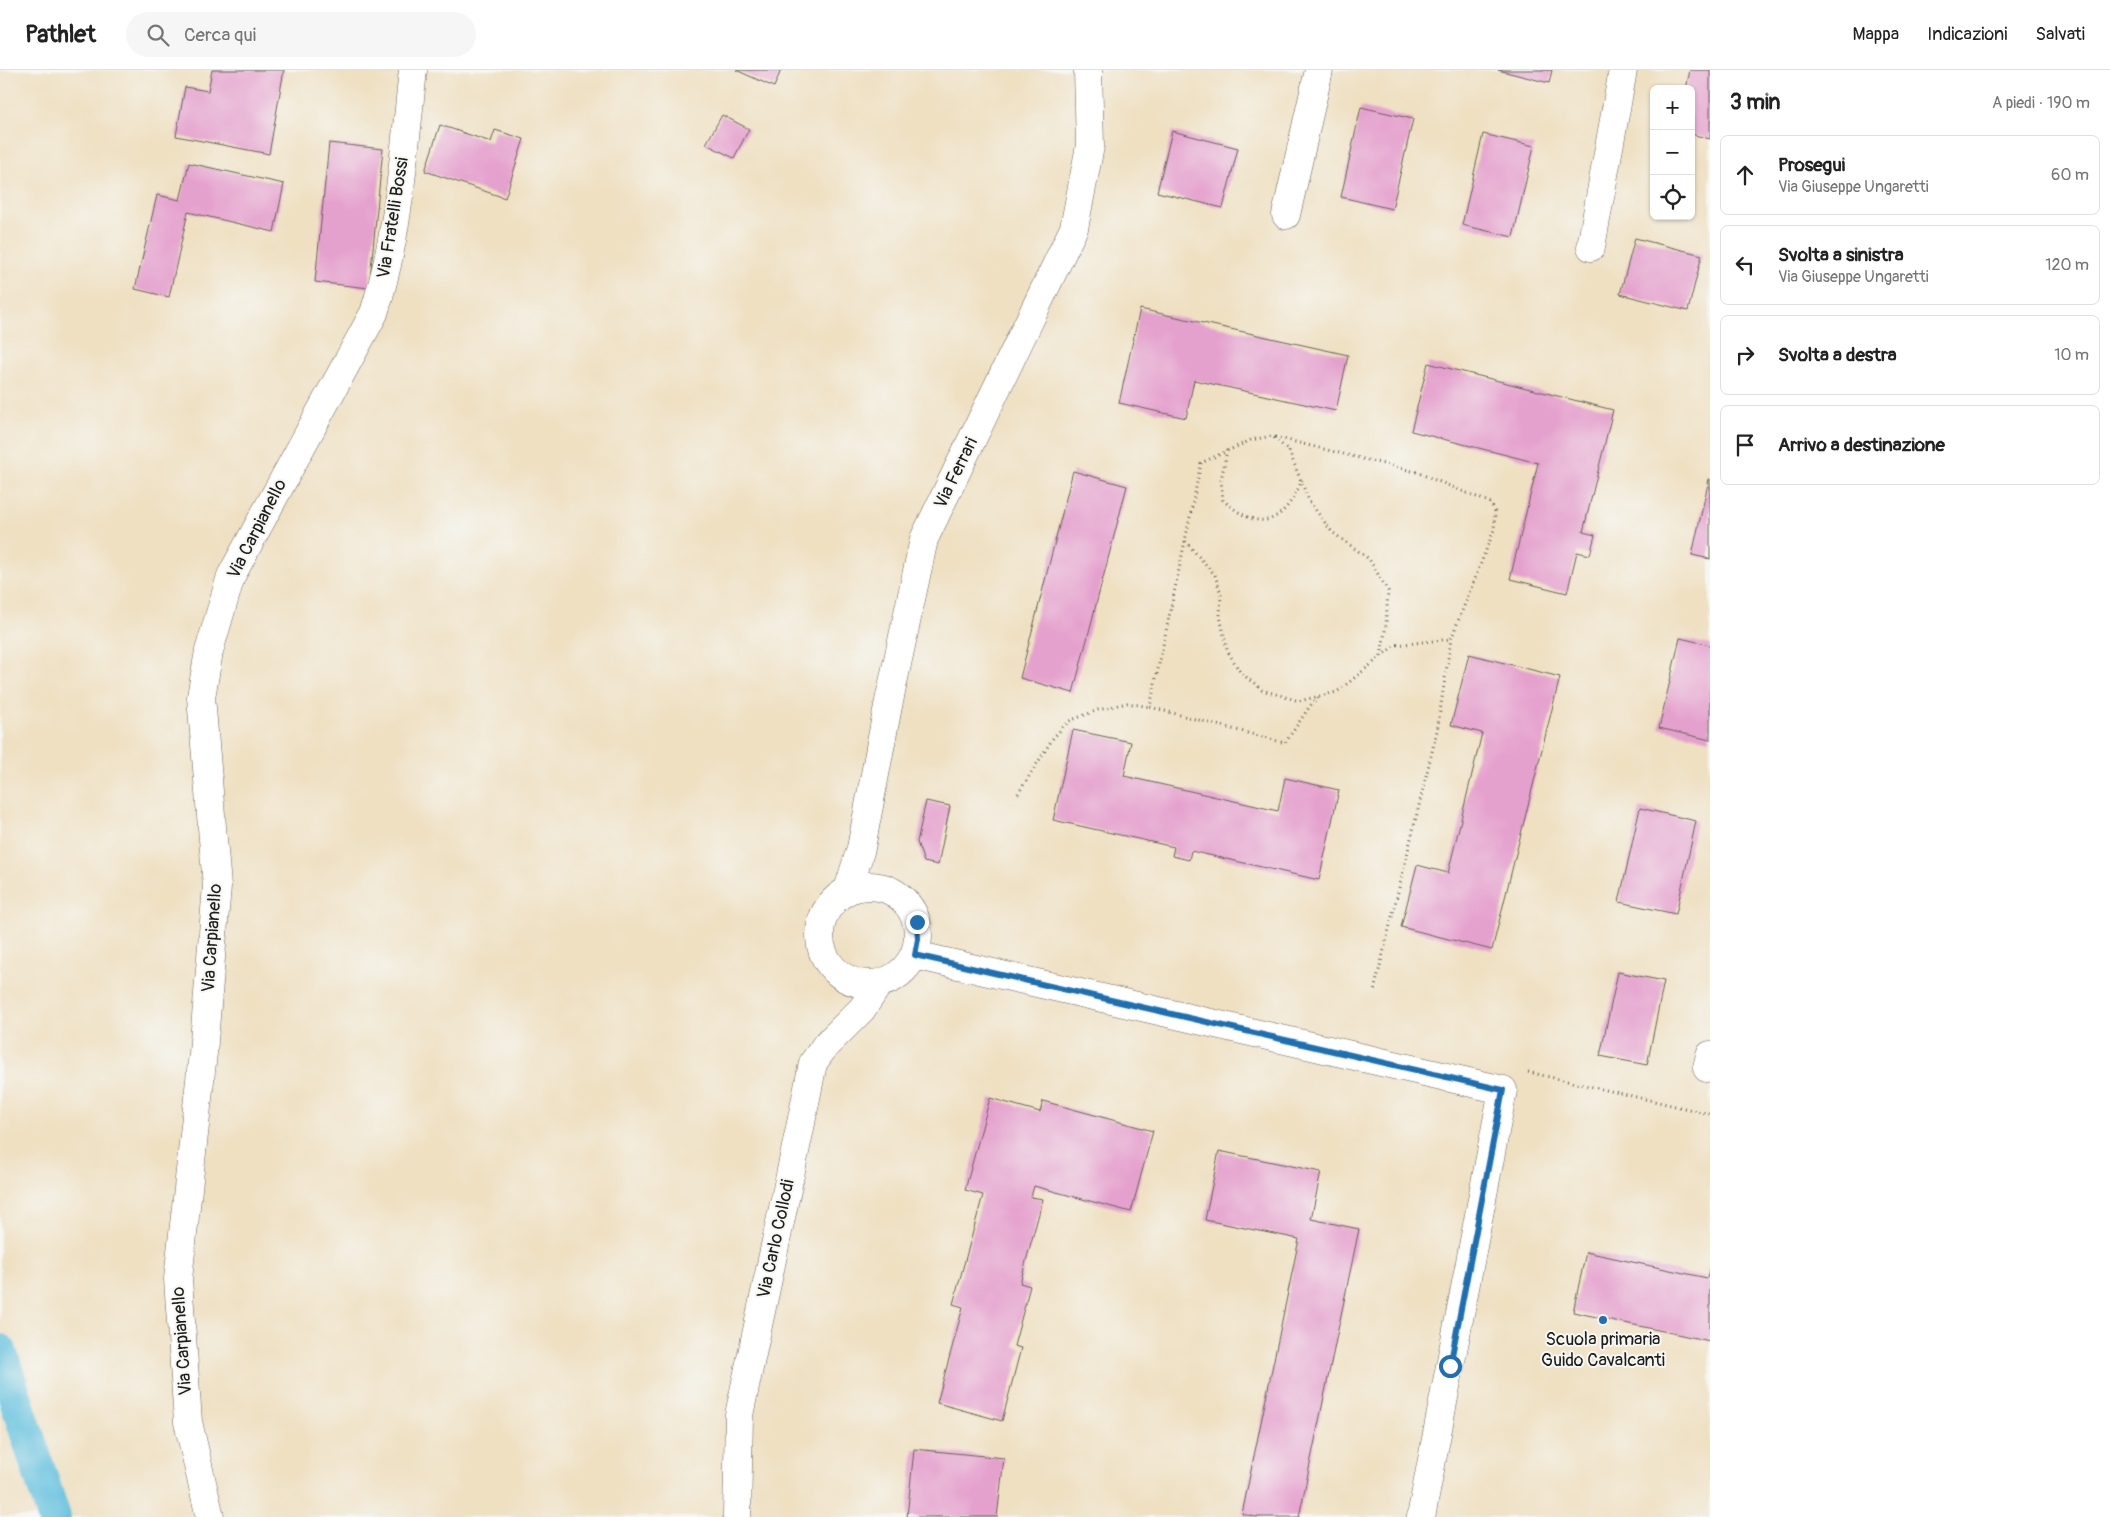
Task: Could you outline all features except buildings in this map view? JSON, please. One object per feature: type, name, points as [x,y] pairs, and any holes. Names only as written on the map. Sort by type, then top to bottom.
[{"type":"street","name":"Via Fratelli Bossi","points":[[334,384],[374,313],[387,272],[399,200],[413,70]]},
{"type":"street","name":"Via Ferrari","points":[[848,890],[861,848],[888,706],[924,539],[1074,228],[1090,146],[1088,70]]},
{"type":"street","points":[[1286,215],[1319,70]]},
{"type":"street","points":[[1591,247],[1623,70]]},
{"type":"street","name":"Via Carpianello","points":[[210,1517],[188,1422],[178,1279],[203,1053],[217,886],[201,697],[209,651],[230,576],[334,384]]},
{"type":"street","points":[[864,885],[882,886],[898,894],[910,906],[917,922],[918,939],[915,955],[907,967],[896,976],[878,985],[853,982],[838,974],[827,962],[820,946],[820,929],[824,913],[834,899],[848,890],[864,885]]},
{"type":"street","points":[[915,955],[1503,1090],[1421,1517]]},
{"type":"street","name":"Via Carlo Collodi","points":[[737,1517],[739,1415],[799,1133],[806,1089],[813,1064],[825,1046],[862,1009],[878,985]]},
{"type":"path","points":[[1272,436],[1289,451],[1310,501],[1332,532],[1369,559],[1388,591],[1386,625],[1381,656]]},
{"type":"path","points":[[1150,707],[1201,463],[1251,440],[1272,436],[1416,472],[1491,504],[1495,512],[1494,530],[1451,639],[1437,731],[1374,991]]},
{"type":"path","points":[[1227,450],[1221,480],[1223,500],[1240,515],[1256,521],[1278,517],[1293,501],[1302,480]]},
{"type":"path","points":[[1185,542],[1215,575],[1222,594],[1220,616],[1227,650],[1240,672],[1262,690],[1299,701],[1338,692],[1395,645],[1451,639]]},
{"type":"path","points":[[1018,794],[1052,738],[1069,721],[1098,710],[1127,703],[1150,707],[1286,743],[1310,706],[1321,695]]},
{"type":"path","points":[[1503,1090],[1509,1068],[1710,1114]]},
{"type":"waterway","points":[[0,1351],[54,1517]]},
{"type":"place","name":"Scuola primaria Guido Cavalcanti","points":[[1603,1320]]},
{"type":"route","points":[[917,922],[918,939],[915,955],[1503,1090],[1450,1366]]}]
